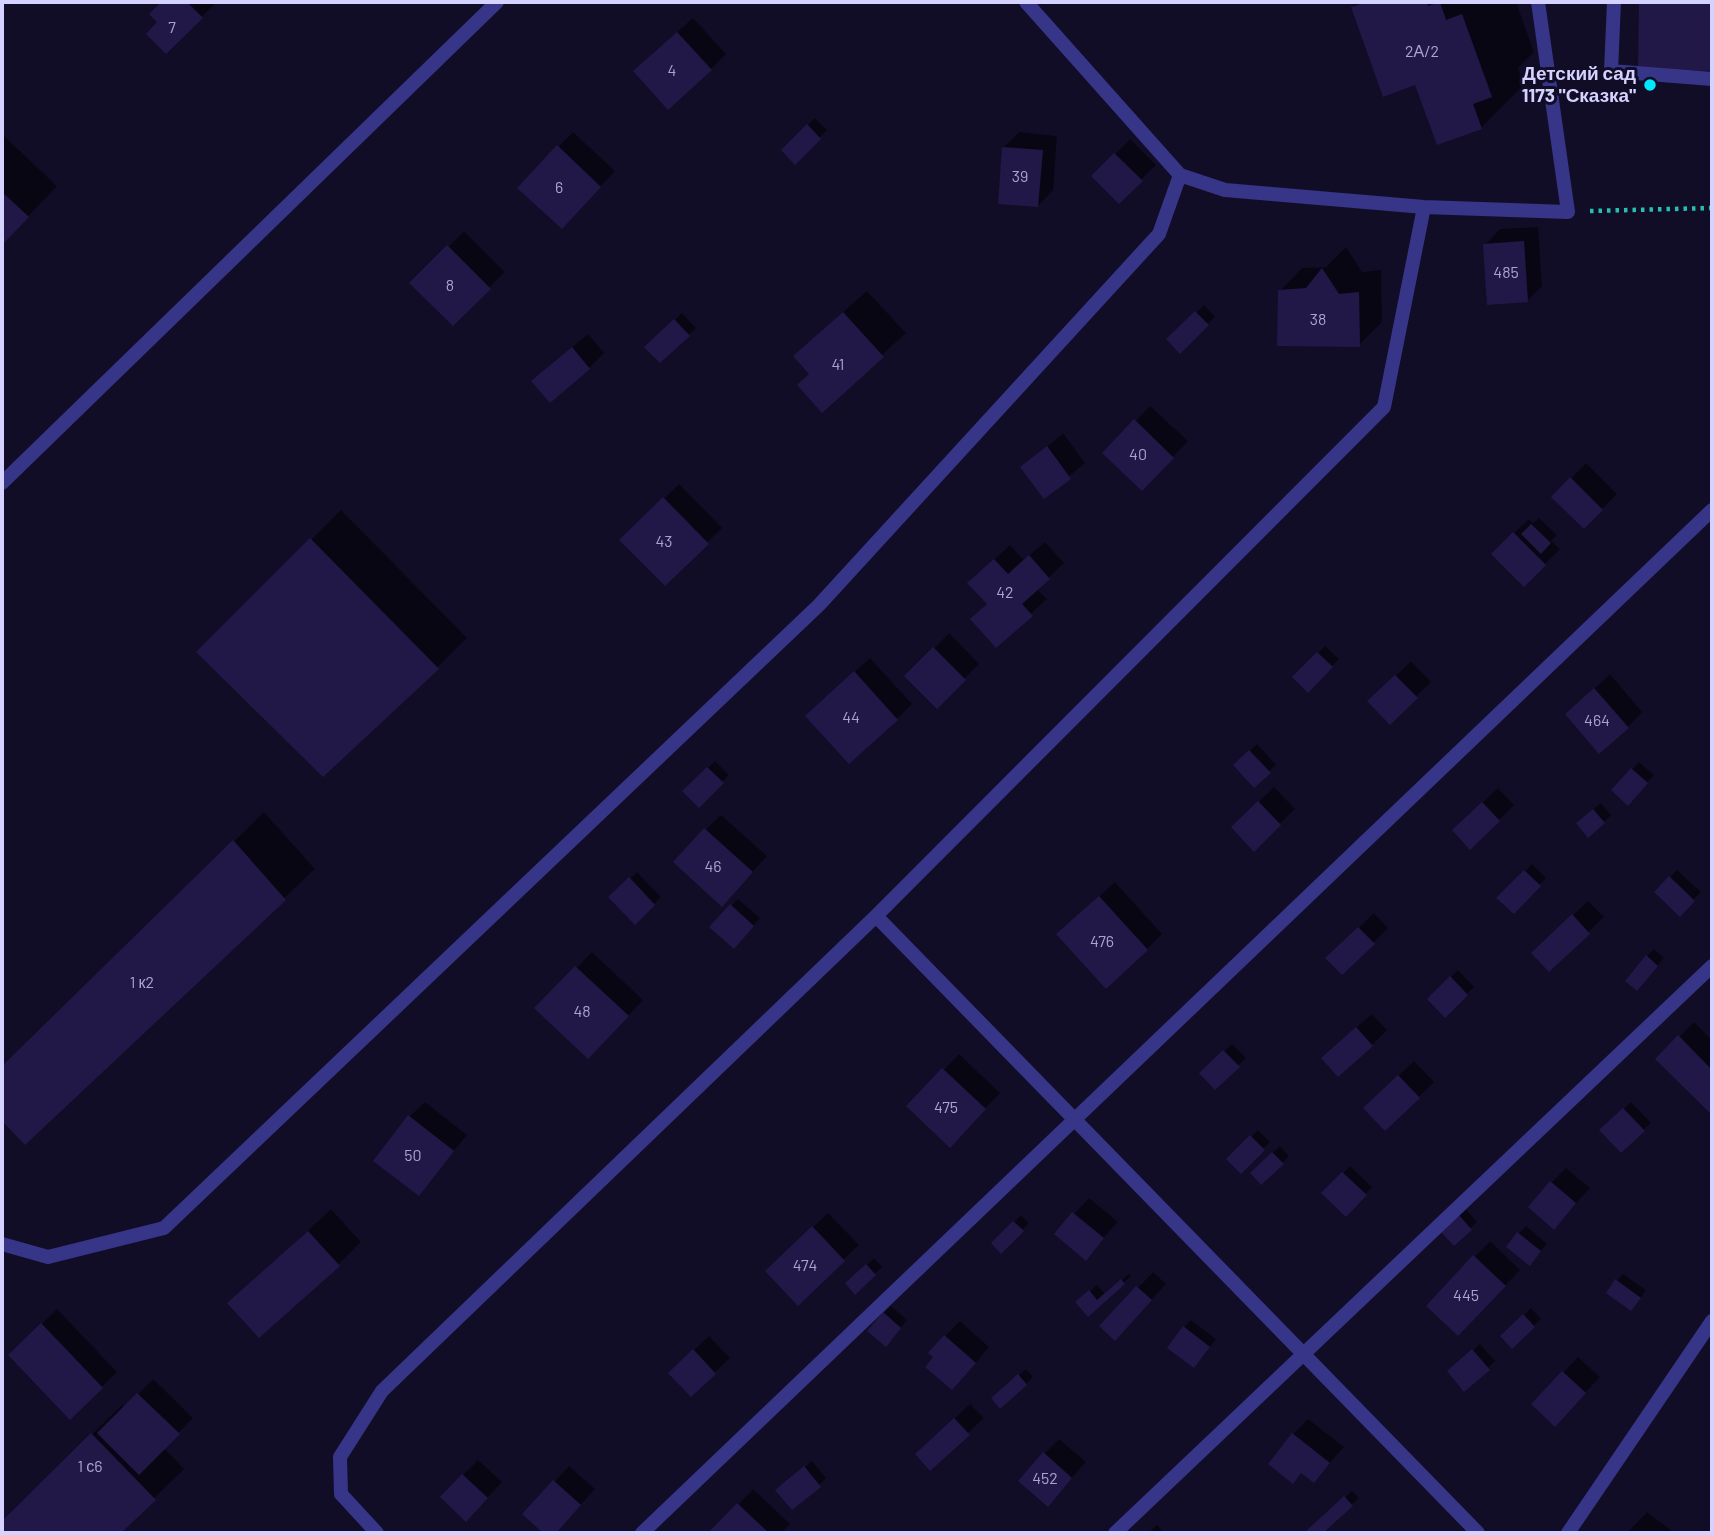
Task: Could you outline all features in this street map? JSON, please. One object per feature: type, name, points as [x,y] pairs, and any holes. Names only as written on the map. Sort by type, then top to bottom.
[{"type":"lane","points":[[2,483],[497,2]]},
{"type":"lane","points":[[1026,2],[1180,175],[1225,190],[1424,206],[1568,212],[1538,2]]},
{"type":"lane","points":[[1614,2],[1611,71],[1712,79]]},
{"type":"lane","points":[[2,1244],[48,1257],[164,1228],[819,604],[1159,234],[1180,175]]},
{"type":"lane","points":[[377,1533],[341,1494],[340,1457],[382,1391],[876,916],[1384,407],[1424,206]]},
{"type":"lane","points":[[642,1533],[1712,510]]},
{"type":"lane","points":[[876,916],[1478,1533]]},
{"type":"lane","points":[[1115,1533],[1712,966]]},
{"type":"lane","points":[[1567,1533],[1712,1321]]},
{"type":"path","points":[[1568,212],[1712,208]]},
{"type":"building","points":[[161,2],[187,2],[203,18],[166,54],[146,34],[157,22],[149,14]]},
{"type":"building","points":[[1366,2],[1427,2],[1428,6],[1440,2],[1446,20],[1462,14],[1492,97],[1473,104],[1482,129],[1437,145],[1415,85],[1383,97],[1351,7]]},
{"type":"building","points":[[1639,2],[1712,2],[1712,71],[1638,69]]},
{"type":"building","points":[[677,32],[712,70],[668,110],[633,71]]},
{"type":"building","points":[[807,124],[821,139],[795,165],[781,150]]},
{"type":"building","points":[[557,145],[601,187],[562,229],[517,188]]},
{"type":"building","points":[[1002,147],[1043,150],[1038,207],[998,204]]},
{"type":"building","points":[[1114,153],[1143,181],[1119,204],[1091,176]]},
{"type":"building","points":[[2,192],[29,217],[2,245]]},
{"type":"building","points":[[1524,241],[1528,302],[1487,305],[1483,244]]},
{"type":"building","points":[[447,245],[491,289],[453,326],[409,283]]},
{"type":"building","points":[[1322,268],[1339,294],[1359,292],[1360,347],[1277,346],[1278,290],[1306,288]]},
{"type":"building","points":[[1195,311],[1209,325],[1180,354],[1166,339]]},
{"type":"building","points":[[843,312],[884,357],[822,413],[797,385],[809,374],[793,356]]},
{"type":"building","points":[[674,319],[690,336],[660,363],[644,347]]},
{"type":"building","points":[[572,347],[590,369],[550,403],[531,381]]},
{"type":"building","points":[[1134,419],[1174,458],[1142,491],[1102,453]]},
{"type":"building","points":[[1047,446],[1071,479],[1044,499],[1020,467]]},
{"type":"building","points":[[1570,477],[1603,510],[1584,529],[1551,497]]},
{"type":"building","points":[[663,497],[709,544],[665,586],[619,540]]},
{"type":"building","points":[[1531,524],[1551,543],[1541,554],[1521,534]]},
{"type":"building","points":[[1513,532],[1546,565],[1524,587],[1491,554]]},
{"type":"building","points":[[310,538],[439,669],[323,777],[196,652]]},
{"type":"building","points":[[1029,555],[1050,579],[1022,604],[1033,616],[996,648],[970,619],[987,604],[967,583],[994,559],[1008,574]]},
{"type":"building","points":[[933,647],[966,680],[937,709],[904,676]]},
{"type":"building","points":[[1317,652],[1333,667],[1308,693],[1292,677]]},
{"type":"building","points":[[854,671],[898,720],[849,764],[805,716]]},
{"type":"building","points":[[1395,675],[1418,698],[1390,725],[1367,701]]},
{"type":"building","points":[[1594,688],[1629,728],[1599,754],[1565,714]]},
{"type":"building","points":[[1249,750],[1271,773],[1254,788],[1233,765]]},
{"type":"building","points":[[707,767],[724,783],[699,808],[682,791]]},
{"type":"building","points":[[1631,768],[1648,783],[1628,806],[1611,790]]},
{"type":"building","points":[[1258,801],[1281,825],[1254,852],[1231,827]]},
{"type":"building","points":[[1482,802],[1500,821],[1470,850],[1452,830]]},
{"type":"building","points":[[1593,809],[1605,823],[1588,838],[1576,823]]},
{"type":"building","points":[[704,828],[753,872],[722,907],[673,862]]},
{"type":"building","points":[[233,840],[286,900],[25,1145],[2,1121],[2,1066]]},
{"type":"building","points":[[1524,870],[1541,886],[1514,914],[1496,898]]},
{"type":"building","points":[[1669,876],[1695,901],[1680,917],[1654,892]]},
{"type":"building","points":[[629,877],[655,905],[635,925],[608,897]]},
{"type":"building","points":[[1099,896],[1148,950],[1106,989],[1056,934]]},
{"type":"building","points":[[730,904],[754,926],[734,949],[709,927]]},
{"type":"building","points":[[1572,914],[1590,934],[1549,972],[1531,953]]},
{"type":"building","points":[[1358,927],[1375,944],[1342,975],[1325,958]]},
{"type":"building","points":[[1646,955],[1658,966],[1637,991],[1625,981]]},
{"type":"building","points":[[575,966],[629,1016],[588,1059],[534,1008]]},
{"type":"building","points":[[1450,976],[1468,995],[1445,1018],[1427,999]]},
{"type":"building","points":[[1356,1027],[1373,1046],[1338,1077],[1321,1058]]},
{"type":"building","points":[[1678,1035],[1712,1070],[1712,1115],[1655,1059]]},
{"type":"building","points":[[1223,1050],[1240,1067],[1215,1090],[1199,1073]]},
{"type":"building","points":[[942,1068],[986,1109],[950,1148],[906,1106]]},
{"type":"building","points":[[1398,1075],[1420,1098],[1385,1131],[1363,1108]]},
{"type":"building","points":[[1623,1108],[1645,1131],[1621,1153],[1599,1130]]},
{"type":"building","points":[[408,1115],[454,1151],[419,1196],[373,1161]]},
{"type":"building","points":[[1250,1135],[1265,1150],[1241,1174],[1226,1159]]},
{"type":"building","points":[[1272,1152],[1284,1164],[1261,1185],[1250,1173]]},
{"type":"building","points":[[1342,1172],[1367,1195],[1346,1217],[1321,1193]]},
{"type":"building","points":[[1550,1181],[1576,1203],[1554,1230],[1528,1207]]},
{"type":"building","points":[[1072,1212],[1104,1238],[1086,1261],[1054,1234]]},
{"type":"building","points":[[1458,1214],[1472,1230],[1454,1246],[1440,1231]]},
{"type":"building","points":[[1013,1221],[1024,1231],[1001,1254],[991,1243]]},
{"type":"building","points":[[812,1226],[845,1261],[798,1306],[765,1271]]},
{"type":"building","points":[[308,1231],[340,1266],[259,1338],[227,1303]]},
{"type":"building","points":[[1517,1232],[1541,1251],[1530,1266],[1506,1247]]},
{"type":"building","points":[[1473,1255],[1506,1286],[1458,1336],[1426,1306]]},
{"type":"building","points":[[866,1264],[876,1275],[855,1295],[845,1283]]},
{"type":"building","points":[[1121,1279],[1125,1284],[1088,1317],[1075,1302],[1089,1290],[1097,1300]]},
{"type":"building","points":[[1615,1279],[1641,1298],[1631,1311],[1606,1293]]},
{"type":"building","points":[[1136,1286],[1152,1300],[1115,1341],[1099,1326]]},
{"type":"building","points":[[883,1312],[901,1328],[886,1347],[867,1331]]},
{"type":"building","points":[[1523,1314],[1535,1327],[1512,1349],[1500,1336]]},
{"type":"building","points":[[41,1323],[103,1388],[70,1420],[8,1355]]},
{"type":"building","points":[[1183,1326],[1210,1347],[1194,1368],[1167,1348]]},
{"type":"building","points":[[944,1335],[976,1363],[952,1390],[925,1367],[933,1357],[928,1353]]},
{"type":"building","points":[[693,1349],[716,1374],[691,1397],[668,1373]]},
{"type":"building","points":[[1472,1349],[1490,1370],[1464,1392],[1447,1371]]},
{"type":"building","points":[[1562,1371],[1586,1393],[1555,1427],[1531,1404]]},
{"type":"building","points":[[1018,1374],[1027,1385],[1000,1409],[991,1398]]},
{"type":"building","points":[[137,1393],[180,1434],[139,1475],[97,1433]]},
{"type":"building","points":[[954,1418],[970,1435],[930,1471],[915,1454]]},
{"type":"building","points":[[91,1433],[156,1500],[121,1533],[2,1533],[2,1521]]},
{"type":"building","points":[[1292,1433],[1330,1463],[1314,1483],[1301,1473],[1293,1484],[1268,1464]]},
{"type":"building","points":[[1043,1452],[1072,1478],[1048,1507],[1018,1481]]},
{"type":"building","points":[[804,1466],[821,1487],[792,1510],[775,1490]]},
{"type":"building","points":[[462,1474],[488,1498],[466,1522],[440,1497]]},
{"type":"building","points":[[553,1480],[581,1505],[556,1533],[543,1533],[522,1514]]},
{"type":"building","points":[[1344,1496],[1353,1506],[1323,1533],[1306,1531]]},
{"type":"building","points":[[737,1503],[769,1533],[708,1533]]},
{"type":"place","name":"Детский сад 1173 \"Сказка\"","points":[[1650,85]]}]
